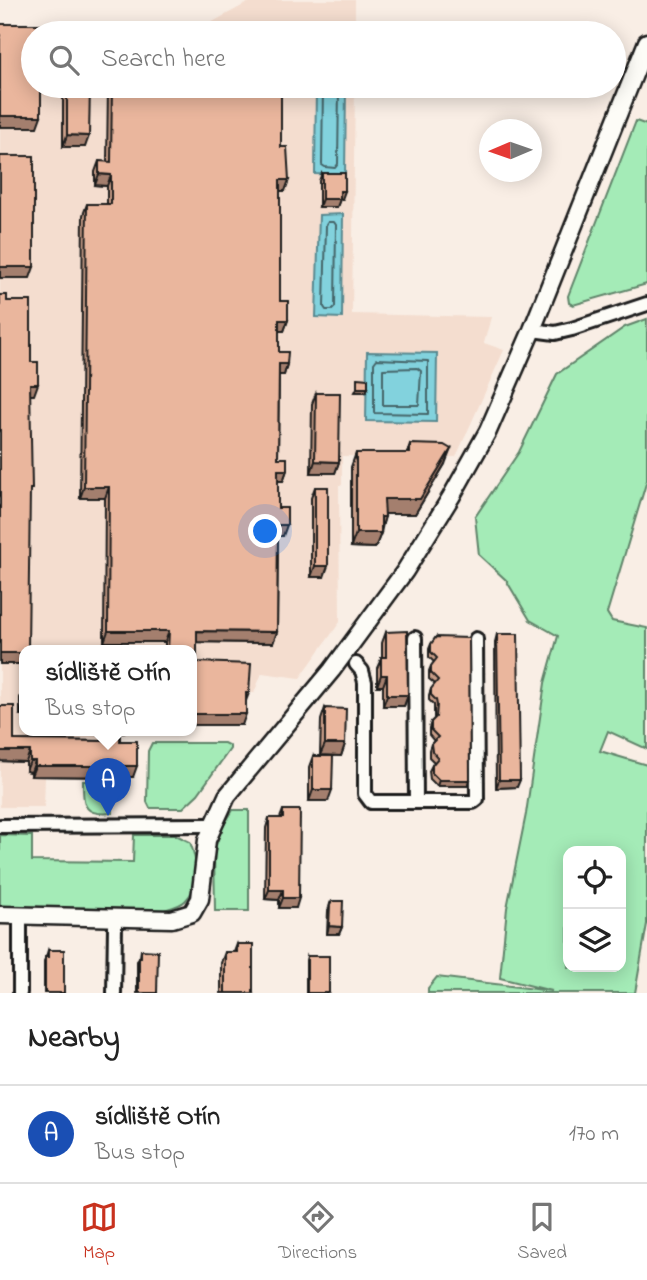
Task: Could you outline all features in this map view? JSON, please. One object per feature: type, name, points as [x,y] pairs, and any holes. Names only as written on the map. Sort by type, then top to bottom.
[{"type":"street","points":[[626,95],[647,42]]},
{"type":"street","points":[[0,915],[172,919],[192,913],[200,899],[205,853],[212,825],[227,796],[332,670],[405,571],[428,537],[488,431],[533,330],[625,98]]},
{"type":"street","points":[[533,330],[555,333],[647,304]]},
{"type":"street","points":[[415,638],[416,802]]},
{"type":"street","points":[[356,664],[366,682],[365,794],[371,803],[473,802],[477,799],[476,639]]},
{"type":"street","points":[[0,826],[212,825]]},
{"type":"street","points":[[20,916],[20,993]]},
{"type":"street","points":[[114,993],[115,926]]},
{"type":"shaded area","points":[[253,0],[355,0],[355,21],[214,21]]},
{"type":"shaded area","points":[[0,25],[21,25],[21,98],[355,98],[352,314],[491,317],[484,343],[504,350],[456,457],[342,456],[342,485],[339,485],[340,622],[300,678],[262,673],[254,693],[242,693],[197,677],[197,645],[19,645],[19,736],[117,736],[116,752],[135,753],[134,778],[45,777],[44,807],[0,807]]},
{"type":"green space","points":[[636,121],[647,125],[647,284],[573,305],[569,303],[568,296]]},
{"type":"green space","points":[[647,319],[647,480],[607,613],[612,621],[647,628],[647,749],[608,731],[600,751],[647,765],[647,924],[635,993],[428,993],[428,988],[437,977],[552,991],[500,978],[507,908],[526,814],[545,683],[558,636],[530,620],[506,580],[479,555],[475,517],[519,452],[557,374],[625,327]]},
{"type":"green space","points":[[152,743],[224,743],[230,746],[230,749],[198,794],[183,808],[150,808],[147,802],[148,751]]},
{"type":"green space","points":[[113,780],[113,813],[96,813],[87,808],[83,781]]},
{"type":"green space","points":[[233,810],[249,810],[249,911],[215,911],[214,851],[222,828]]},
{"type":"green space","points":[[0,835],[32,836],[32,861],[133,862],[134,835],[176,835],[190,842],[196,865],[194,888],[185,901],[164,910],[0,908]]},
{"type":"water","points":[[316,98],[346,98],[345,175],[315,174]]},
{"type":"water","points":[[343,214],[342,318],[316,317],[319,215]]},
{"type":"water","points":[[367,352],[437,353],[436,422],[366,421]]},
{"type":"building","points":[[0,24],[21,24],[21,98],[41,98],[41,116],[0,116]]},
{"type":"building","points":[[67,98],[90,98],[89,136],[67,135]]},
{"type":"building","points":[[112,98],[281,98],[281,147],[287,147],[289,180],[280,180],[280,301],[288,301],[288,320],[279,320],[279,352],[288,352],[287,364],[279,364],[278,458],[287,458],[287,470],[278,470],[278,508],[287,508],[287,525],[278,525],[277,632],[197,631],[197,645],[168,645],[169,631],[108,631],[109,487],[84,487],[87,204],[111,204],[111,175],[99,174],[99,161],[111,162]]},
{"type":"building","points":[[0,156],[34,156],[34,267],[0,267]]},
{"type":"building","points":[[322,173],[345,173],[345,191],[340,191],[340,199],[322,199]]},
{"type":"building","points":[[0,295],[7,295],[7,301],[31,301],[31,362],[38,362],[38,384],[30,384],[32,489],[28,645],[19,645],[19,653],[0,653]]},
{"type":"building","points":[[357,378],[368,379],[368,388],[357,388]]},
{"type":"building","points":[[316,393],[340,393],[339,462],[315,461]]},
{"type":"building","points":[[410,444],[444,445],[451,449],[420,499],[384,499],[385,517],[381,517],[381,533],[356,533],[356,453],[410,453]]},
{"type":"building","points":[[315,487],[328,487],[328,566],[315,566]]},
{"type":"building","points":[[407,631],[408,695],[387,695],[387,675],[381,675],[381,657],[386,657],[386,632]]},
{"type":"building","points":[[497,634],[518,634],[520,780],[499,780]]},
{"type":"building","points":[[436,637],[469,638],[470,780],[439,780],[432,773],[432,765],[438,758],[432,751],[431,744],[438,737],[431,730],[437,705],[431,695],[431,689],[438,680],[431,673],[431,666],[437,658],[431,652],[431,644]]},
{"type":"building","points":[[197,662],[251,664],[246,714],[197,714]]},
{"type":"building","points":[[0,706],[14,706],[14,740],[106,741],[106,736],[120,736],[120,741],[137,741],[137,766],[35,766],[35,761],[30,761],[30,751],[0,751]]},
{"type":"building","points":[[325,708],[346,709],[345,744],[325,744]]},
{"type":"building","points":[[313,756],[333,756],[332,790],[313,790]]},
{"type":"building","points":[[283,810],[300,810],[299,898],[283,898],[283,890],[269,890],[269,818],[283,818]]},
{"type":"building","points":[[332,901],[343,901],[342,927],[329,926]]},
{"type":"building","points":[[237,944],[253,944],[253,993],[225,993],[225,952],[237,952]]},
{"type":"building","points":[[48,950],[64,950],[64,993],[45,993],[45,957],[48,957]]},
{"type":"building","points":[[141,950],[158,951],[157,993],[139,993]]},
{"type":"building","points":[[307,956],[329,956],[329,993],[307,993]]},
{"type":"place","name":"sídliště Otín","points":[[108,816]]}]
